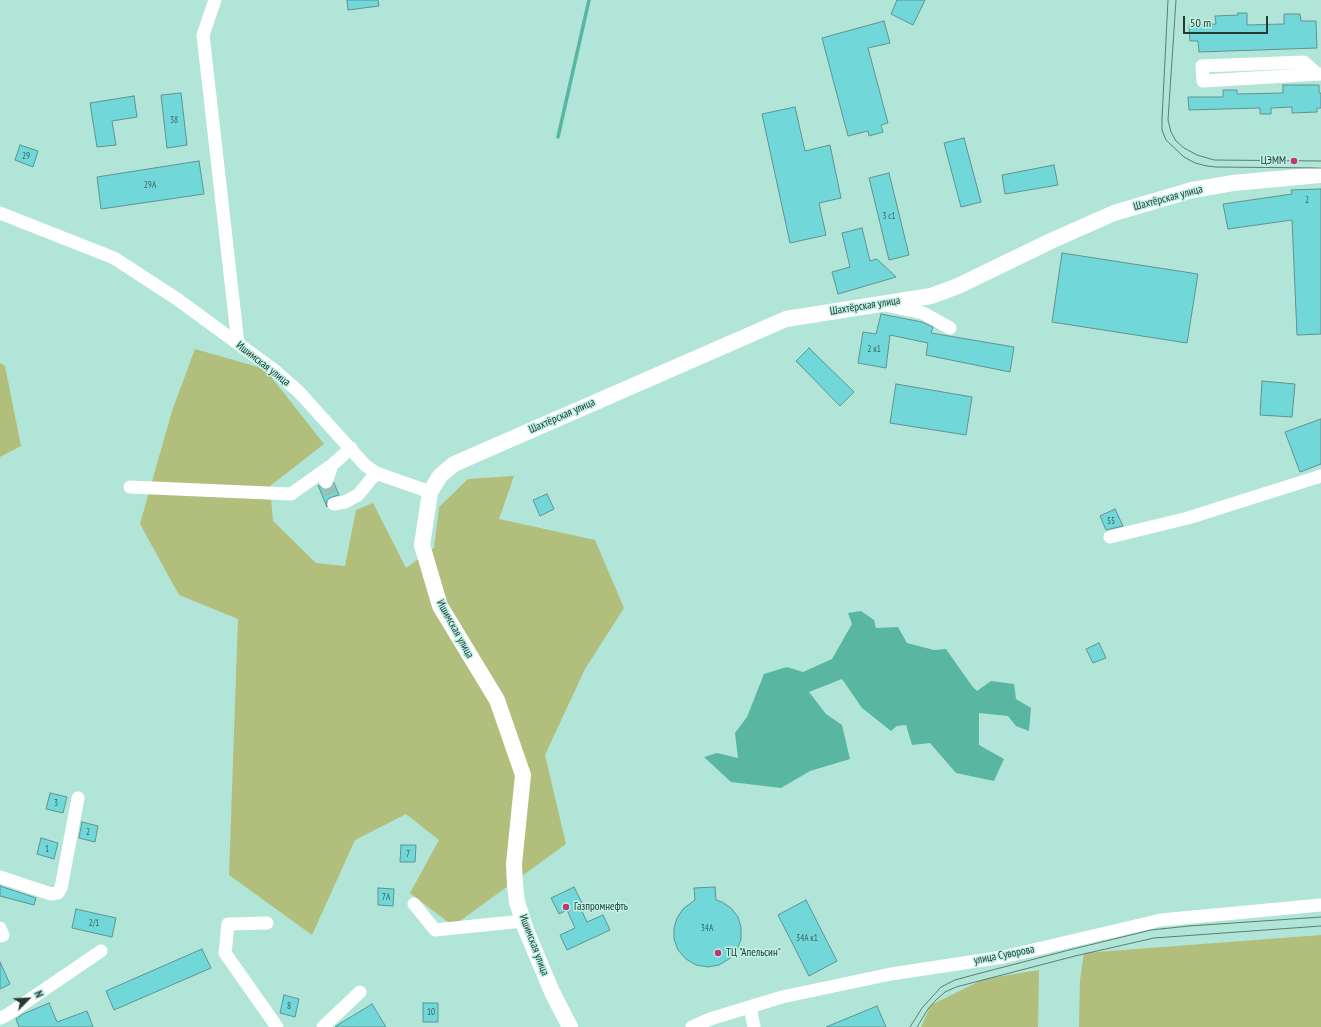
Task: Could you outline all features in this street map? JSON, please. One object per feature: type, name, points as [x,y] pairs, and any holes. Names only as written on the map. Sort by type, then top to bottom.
[{"type":"main road","name":"Шахтёрская улица","points":[[430,492],[440,476],[454,464],[786,319],[931,296],[958,286],[1053,240],[1114,213],[1192,190],[1233,183],[1321,175]]},
{"type":"main road","name":"Ишимская улица","points":[[430,492],[422,545],[440,606],[497,700],[523,775],[514,864],[517,902],[523,921],[552,992],[570,1027]]},
{"type":"street","points":[[215,0],[203,35],[238,344]]},
{"type":"street","points":[[1304,62],[1319,74],[1203,81],[1202,66],[1304,62]]},
{"type":"street","name":"Ишимская улица","points":[[0,213],[114,258],[177,299],[274,370],[299,392],[365,465],[376,473],[430,492]]},
{"type":"street","points":[[880,304],[923,313],[950,328]]},
{"type":"street","points":[[130,488],[291,494],[332,465],[351,448]]},
{"type":"street","points":[[326,482],[332,465]]},
{"type":"street","points":[[334,504],[345,502],[358,495],[376,473]]},
{"type":"street","points":[[1110,537],[1188,518],[1321,476]]},
{"type":"street","points":[[0,877],[51,894],[58,893],[61,888],[78,798]]},
{"type":"street","points":[[414,904],[434,930],[523,921]]},
{"type":"street","name":"улица Суворова","points":[[692,1027],[710,1019],[782,997],[891,974],[1003,957],[1161,920],[1321,904]]},
{"type":"street","points":[[267,923],[228,924],[225,953],[277,1027]]},
{"type":"street","points":[[0,928],[3,935],[0,936]]},
{"type":"street","points":[[1,1015],[101,952]]},
{"type":"street","points":[[323,1027],[360,992]]},
{"type":"street","points":[[750,1007],[754,1027]]},
{"type":"shaded area","points":[[195,349],[265,369],[324,444],[270,486],[273,521],[316,563],[345,566],[356,510],[373,503],[406,568],[434,548],[439,507],[468,479],[514,476],[499,519],[595,540],[624,608],[585,669],[545,755],[566,844],[453,926],[410,893],[439,840],[406,814],[355,840],[312,935],[229,875],[238,619],[179,595],[140,524],[172,411]]},
{"type":"shaded area","points":[[0,363],[5,366],[21,446],[0,457]]},
{"type":"shaded area","points":[[861,611],[874,620],[876,628],[898,627],[907,643],[934,650],[946,649],[977,691],[991,681],[1014,684],[1016,699],[1031,708],[1029,731],[1016,726],[1008,716],[979,713],[979,745],[1004,759],[994,781],[956,773],[930,743],[912,745],[906,725],[897,726],[891,731],[862,708],[842,679],[809,692],[826,714],[842,725],[850,759],[810,771],[781,788],[731,782],[704,757],[717,753],[738,758],[735,733],[747,717],[764,674],[787,667],[803,672],[832,659],[852,624],[848,613]]},
{"type":"shaded area","points":[[1321,935],[1321,1027],[1079,1027],[1080,980],[1084,953]]},
{"type":"shaded area","points":[[1039,970],[1038,1027],[921,1027],[931,1005],[984,979]]},
{"type":"building","points":[[347,0],[378,0],[379,6],[348,10]]},
{"type":"building","points":[[897,0],[925,0],[913,25],[891,14]]},
{"type":"building","points":[[1238,13],[1247,13],[1247,25],[1284,24],[1284,14],[1300,14],[1301,21],[1316,21],[1317,48],[1199,52],[1198,41],[1190,41],[1189,25],[1216,24],[1215,16],[1238,15]]},
{"type":"building","points":[[884,21],[890,43],[868,48],[888,123],[881,125],[883,132],[869,136],[868,131],[848,136],[822,38]]},
{"type":"building","points":[[1283,85],[1319,85],[1319,93],[1321,93],[1321,108],[1317,108],[1317,112],[1292,113],[1292,107],[1271,108],[1271,114],[1260,114],[1260,108],[1189,110],[1188,97],[1223,97],[1223,90],[1237,90],[1237,94],[1283,93]]},
{"type":"building","points":[[181,93],[187,145],[167,148],[161,95]]},
{"type":"building","points":[[134,96],[137,117],[112,121],[116,145],[97,147],[90,103]]},
{"type":"building","points":[[795,107],[805,151],[830,145],[841,198],[819,203],[826,235],[790,243],[762,114]]},
{"type":"building","points":[[964,138],[981,202],[961,207],[944,143]]},
{"type":"building","points":[[20,145],[38,151],[33,167],[15,160]]},
{"type":"building","points":[[199,161],[204,194],[101,209],[97,177]]},
{"type":"building","points":[[1054,165],[1058,185],[1005,194],[1002,175]]},
{"type":"building","points":[[889,173],[909,255],[889,260],[869,178]]},
{"type":"building","points":[[1321,189],[1321,334],[1297,335],[1292,220],[1228,229],[1223,204],[1292,194],[1291,190]]},
{"type":"building","points":[[862,228],[870,261],[877,259],[896,277],[838,294],[832,272],[850,267],[842,233]]},
{"type":"building","points":[[1062,253],[1198,274],[1187,343],[1052,322]]},
{"type":"building","points":[[881,314],[922,322],[933,327],[931,333],[1014,347],[1010,372],[926,355],[928,343],[890,335],[886,368],[858,363],[863,332],[876,334]]},
{"type":"building","points":[[809,348],[854,392],[840,406],[796,361]]},
{"type":"building","points":[[1262,381],[1295,384],[1292,417],[1260,415]]},
{"type":"building","points":[[896,384],[972,397],[966,435],[890,423]]},
{"type":"building","points":[[1321,419],[1321,464],[1300,472],[1285,432]]},
{"type":"building","points":[[334,483],[339,495],[329,498],[326,502],[327,507],[318,485],[327,490],[331,488]]},
{"type":"building","points":[[547,494],[554,509],[540,516],[533,500]]},
{"type":"building","points":[[1115,509],[1123,526],[1106,530],[1100,516]]},
{"type":"building","points":[[1099,643],[1106,658],[1093,663],[1086,649]]},
{"type":"building","points":[[50,793],[67,797],[63,813],[46,809]]},
{"type":"building","points":[[82,822],[98,826],[95,842],[79,838]]},
{"type":"building","points":[[41,838],[58,843],[54,859],[37,854]]},
{"type":"building","points":[[401,845],[416,845],[415,862],[400,862]]},
{"type":"building","points":[[0,886],[36,898],[34,905],[0,896]]},
{"type":"building","points":[[574,887],[582,903],[579,905],[587,922],[603,915],[610,930],[567,950],[560,935],[575,928],[567,910],[559,914],[551,898]]},
{"type":"building","points":[[715,887],[716,900],[731,908],[738,917],[741,927],[741,939],[737,950],[729,959],[719,965],[708,967],[696,965],[686,959],[678,950],[674,939],[674,928],[677,918],[683,909],[695,900],[694,888]]},
{"type":"building","points":[[378,888],[394,889],[393,906],[378,905]]},
{"type":"building","points":[[806,900],[837,961],[809,976],[778,915]]},
{"type":"building","points":[[76,909],[116,918],[112,937],[72,928]]},
{"type":"building","points":[[202,949],[211,968],[114,1010],[106,991]]},
{"type":"building","points":[[0,962],[10,984],[0,989]]},
{"type":"building","points":[[284,995],[299,999],[295,1017],[280,1013]]},
{"type":"building","points":[[49,1003],[57,1022],[87,1011],[93,1027],[19,1027],[16,1019],[23,1014]]},
{"type":"building","points":[[423,1003],[438,1003],[438,1022],[423,1022]]},
{"type":"building","points":[[372,1004],[386,1027],[335,1027],[336,1026]]},
{"type":"building","points":[[877,1006],[886,1027],[826,1027]]},
{"type":"waterway","points":[[558,137],[589,0]]},
{"type":"tunnel","points":[[326,482],[334,504]]},
{"type":"tram line","points":[[1168,0],[1162,119],[1162,130],[1166,140],[1184,157],[1195,163],[1207,166],[1321,168]]},
{"type":"tram line","points":[[1176,0],[1168,120],[1171,132],[1176,141],[1184,148],[1197,155],[1214,160],[1321,161]]},
{"type":"tram line","points":[[910,1027],[922,1008],[941,987],[955,980],[977,974],[1151,930],[1321,917]]},
{"type":"tram line","points":[[917,1027],[928,1009],[937,999],[945,992],[956,987],[1075,956],[1154,938],[1321,926]]},
{"type":"place","name":"ЦЭММ","points":[[1294,161]]},
{"type":"place","name":"Газпромнефть","points":[[566,907]]},
{"type":"place","name":"ТЦ \"Апельсин\"","points":[[718,953]]}]
